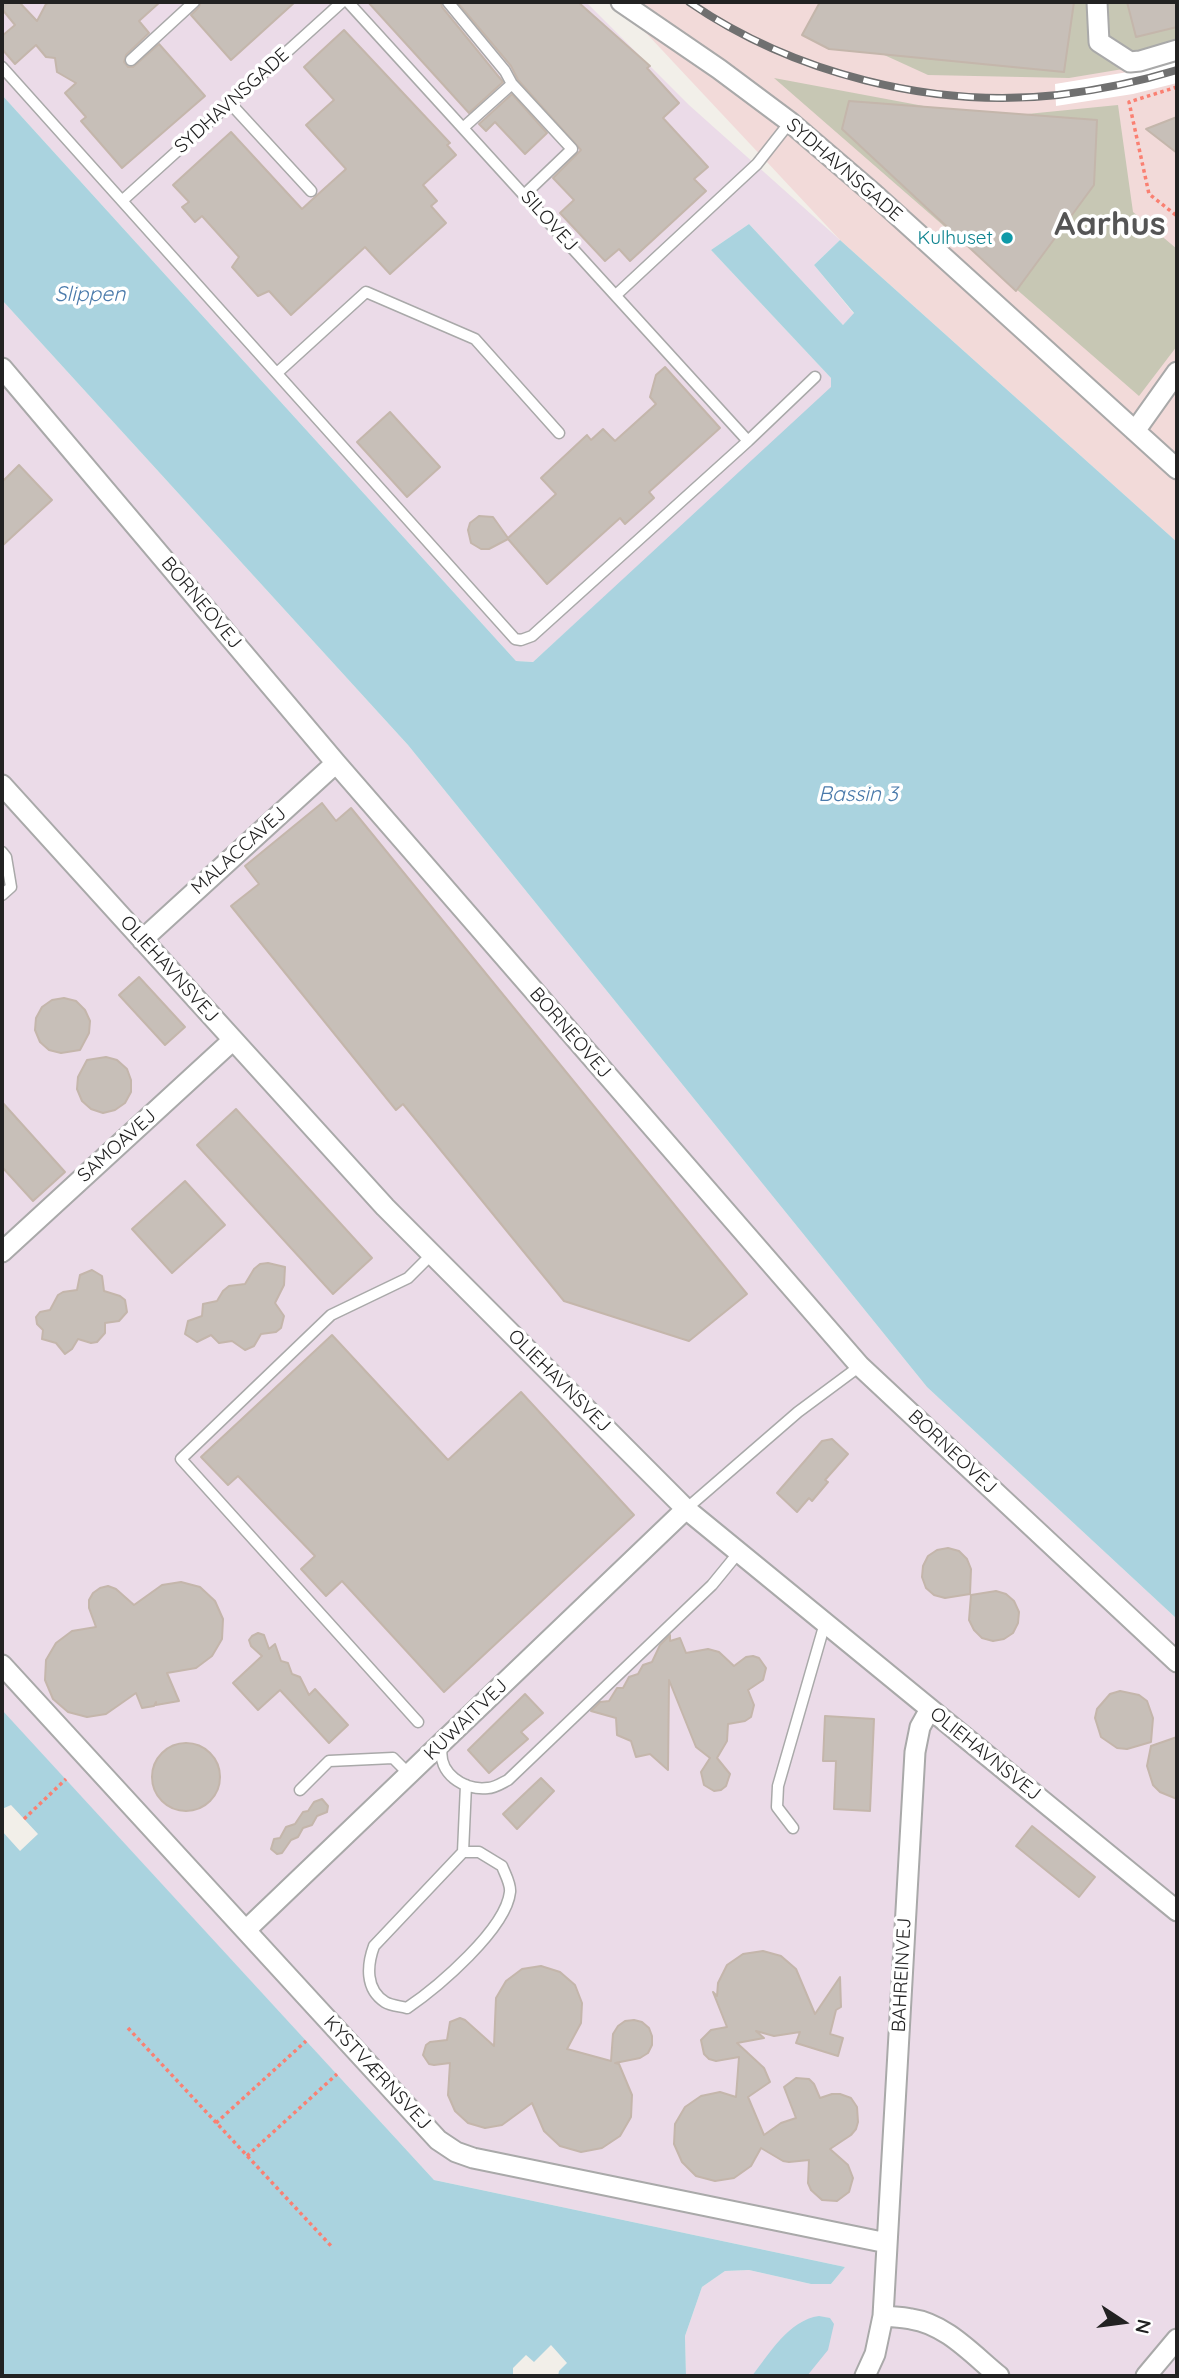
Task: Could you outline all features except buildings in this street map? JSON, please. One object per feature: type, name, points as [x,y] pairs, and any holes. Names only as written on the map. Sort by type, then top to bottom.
[{"type":"street","name":"SYDHAVNSGADE","points":[[621,2],[719,69],[790,122],[874,194],[1177,469]]},
{"type":"street","points":[[1097,2],[1099,42],[1130,62],[1177,50]]},
{"type":"street","name":"BORNEOVEJ","points":[[2,368],[336,763],[860,1366],[1177,1661]]},
{"type":"street","points":[[1135,431],[1177,372]]},
{"type":"street","name":"MALACCAVEJ","points":[[142,940],[336,763]]},
{"type":"street","name":"OLIEHAVNSVEJ","points":[[2,785],[385,1207],[686,1509],[1177,1912]]},
{"type":"street","name":"SAMOAVEJ","points":[[2,1252],[233,1040]]},
{"type":"street","name":"KUWAITVEJ","points":[[246,1930],[686,1509]]},
{"type":"street","name":"KYSTVÆRNSVEJ","points":[[2,1665],[438,2140],[456,2152],[473,2158],[887,2243]]},
{"type":"street","name":"BAHREINVEJ","points":[[865,2376],[875,2354],[883,2316],[915,1752],[921,1724],[930,1709]]},
{"type":"street","points":[[883,2316],[930,2324],[951,2336],[999,2376]]},
{"type":"street","points":[[1146,2376],[1177,2339]]},
{"type":"lane","points":[[131,60],[194,2]]},
{"type":"lane","name":"SYDHAVNSGADE","points":[[123,200],[342,2]]},
{"type":"lane","name":"SILOVEJ","points":[[348,2],[748,441]]},
{"type":"lane","points":[[448,2],[505,71],[512,84],[572,149],[524,194]]},
{"type":"lane","points":[[2,67],[510,635],[521,640],[532,636],[815,377]]},
{"type":"lane","points":[[464,127],[512,84]]},
{"type":"lane","points":[[230,103],[311,191]]},
{"type":"lane","points":[[616,295],[757,164],[790,122]]},
{"type":"lane","points":[[276,373],[366,292],[475,339],[559,433]]},
{"type":"lane","points":[[2,852],[6,857],[11,887],[2,895]]},
{"type":"lane","points":[[418,1722],[181,1459],[331,1315],[408,1278],[432,1254]]},
{"type":"lane","points":[[686,1509],[798,1412],[860,1366]]},
{"type":"lane","points":[[443,1741],[442,1763],[448,1773],[466,1786],[474,1789],[491,1788],[508,1780],[712,1585],[739,1552]]},
{"type":"lane","points":[[793,1828],[777,1807],[778,1786],[825,1623]]},
{"type":"lane","points":[[300,1790],[329,1761],[393,1758],[409,1774]]},
{"type":"lane","points":[[463,1852],[479,1852],[502,1866],[510,1890],[504,1911],[494,1930],[428,1994],[407,2008],[386,2003],[373,1989],[367,1966],[374,1945],[463,1852],[466,1786]]},
{"type":"path","points":[[1177,87],[1129,102],[1149,194],[1177,216]]},
{"type":"path","points":[[24,1819],[66,1779]]},
{"type":"path","points":[[128,2028],[333,2248]]},
{"type":"path","points":[[216,2123],[306,2041]]},
{"type":"path","points":[[247,2156],[337,2074]]},
{"type":"shaded area","points":[[2,2],[586,2],[689,105],[840,240],[814,265],[854,314],[843,325],[749,224],[711,250],[832,379],[831,392],[533,662],[516,661],[2,95]]},
{"type":"shaded area","points":[[617,2],[1177,2],[1177,542],[840,240]]},
{"type":"shaded area","points":[[823,2],[1177,2],[1177,54],[1135,67],[1069,78],[928,75],[812,22]]},
{"type":"shaded area","points":[[774,78],[929,107],[1017,115],[1118,105],[1133,212],[1177,249],[1177,346],[1139,396]]},
{"type":"shaded area","points":[[2,300],[408,745],[927,1387],[1177,1619],[1177,2376],[686,2376],[685,2336],[702,2287],[725,2271],[749,2270],[811,2284],[831,2284],[845,2267],[434,2180],[2,1711]]},
{"type":"water","name":"Bassin 3","points":[[2,95],[516,661],[533,662],[831,387],[831,378],[711,250],[749,224],[843,325],[854,313],[814,265],[840,240],[1177,542],[1177,1619],[927,1387],[408,745],[2,300]]},
{"type":"water","points":[[2,1710],[434,2180],[845,2267],[831,2284],[811,2284],[749,2270],[725,2271],[702,2287],[685,2336],[686,2376],[558,2376],[567,2363],[551,2345],[534,2362],[526,2355],[513,2368],[513,2376],[2,2376],[2,1831],[20,1851],[38,1834],[11,1805],[2,1809]]},
{"type":"water","points":[[819,2316],[830,2318],[834,2324],[828,2350],[807,2376],[752,2376],[789,2331],[808,2319]]},
{"type":"pier","points":[[1177,58],[1177,83],[1133,94],[1056,106],[1055,84],[1128,72]]},
{"type":"railway","points":[[689,2],[729,27],[818,66],[913,90],[1010,98],[1058,95],[1118,85],[1177,70]]},
{"type":"place","name":"Kulhuset","points":[[1007,238]]},
{"type":"district","name":"Aarhus","points":[[1110,225]]},
{"type":"water label","name":"Slippen","points":[[90,295]]}]
